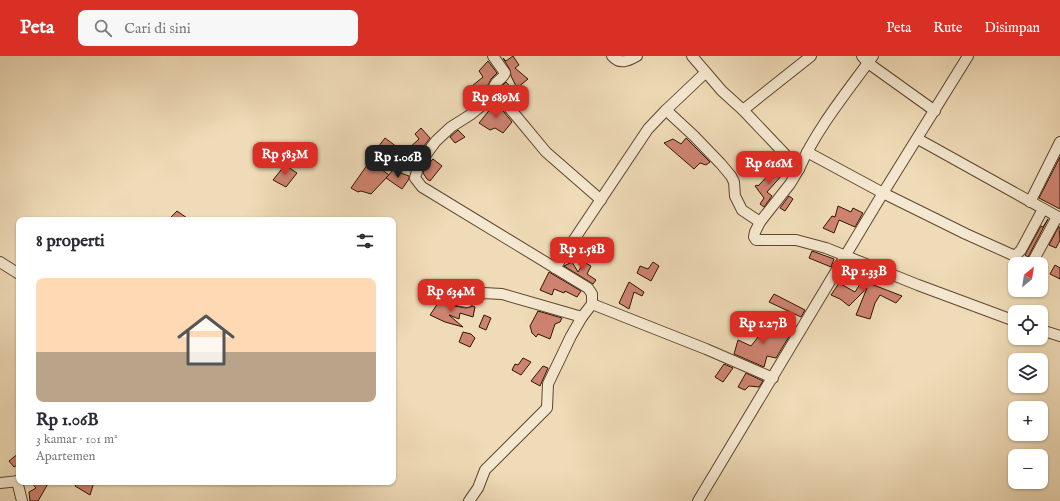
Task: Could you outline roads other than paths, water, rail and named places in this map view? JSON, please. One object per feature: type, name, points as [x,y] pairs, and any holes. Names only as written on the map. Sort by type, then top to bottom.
[{"type":"street","points":[[493,56],[505,73],[494,84],[497,93],[546,152],[601,200]]},
{"type":"street","points":[[612,56],[616,60],[622,62],[628,61],[637,56]]},
{"type":"street","points":[[692,56],[722,91],[743,110],[799,169]]},
{"type":"street","points":[[743,110],[810,56]]},
{"type":"street","points":[[698,501],[884,192],[968,56]]},
{"type":"street","points":[[935,111],[868,58],[807,152],[790,184],[760,222],[754,237],[756,240],[796,240],[826,248],[918,285],[1008,318]]},
{"type":"street","points":[[554,268],[648,129],[705,73]]},
{"type":"street","points":[[469,501],[478,488],[485,470],[547,408],[548,384],[571,336],[582,317],[592,304],[592,294],[588,288],[422,187],[416,178],[419,164],[436,141],[451,127],[470,116],[497,93]]},
{"type":"street","points":[[666,110],[721,164],[734,182],[735,196],[742,210],[760,222]]},
{"type":"street","points":[[918,139],[1059,218],[1036,257]]},
{"type":"street","points":[[1030,202],[1060,142]]},
{"type":"street","points":[[807,152],[1014,256],[1021,250],[1043,209]]},
{"type":"street","points":[[0,262],[16,272]]},
{"type":"street","points":[[432,294],[467,302],[483,293],[502,294],[582,317]]},
{"type":"street","points":[[592,304],[706,349],[773,378]]},
{"type":"street","points":[[1048,332],[1060,336]]},
{"type":"street","points":[[0,483],[16,481]]},
{"type":"street","points":[[19,485],[22,501]]}]
